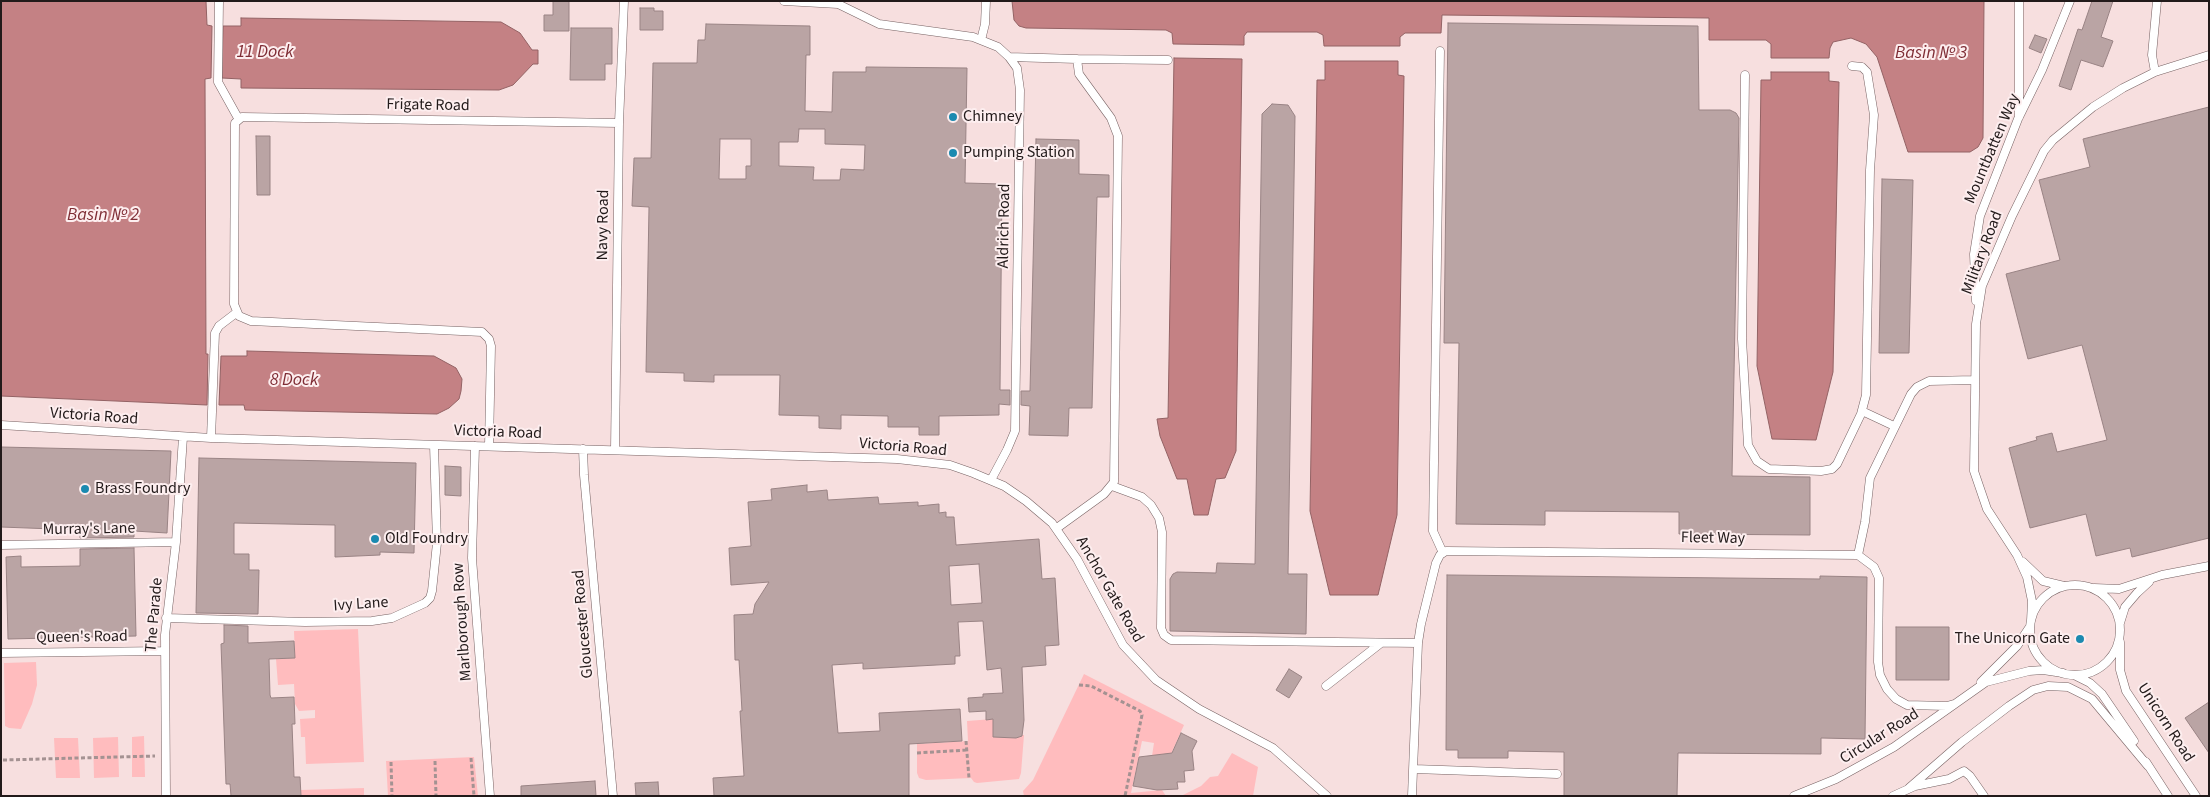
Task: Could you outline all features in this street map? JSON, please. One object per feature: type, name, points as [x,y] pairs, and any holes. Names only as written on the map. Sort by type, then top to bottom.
[{"type":"lane","points":[[219,1],[218,78],[222,92],[238,119],[235,124],[234,304],[236,313],[242,319],[251,321],[482,332],[488,336],[491,346],[489,446]]},
{"type":"lane","name":"Navy Road","points":[[615,450],[619,123],[624,1]]},
{"type":"lane","points":[[784,1],[838,4],[874,22],[981,40],[998,47],[1010,57],[1168,60]]},
{"type":"lane","points":[[981,40],[985,24],[986,1]]},
{"type":"lane","points":[[2018,119],[2020,1]]},
{"type":"lane","name":"Mountbatten Way","points":[[1977,313],[1973,271],[1977,227],[1987,196],[2018,119],[2042,70],[2070,1]]},
{"type":"lane","points":[[2155,72],[2152,55],[2157,1]]},
{"type":"lane","points":[[1412,796],[1418,643],[1436,563],[1443,553],[1433,531],[1440,51]]},
{"type":"lane","name":"Military Road","points":[[2017,556],[1987,509],[1974,471],[1974,380],[1977,313],[1982,286],[1994,255],[2048,145],[2082,115],[2103,100],[2155,72],[2209,55]]},
{"type":"lane","name":"Aldrich Road","points":[[991,480],[1011,442],[1015,425],[1020,90],[1017,68],[1010,57]]},
{"type":"lane","points":[[1057,528],[1112,486],[1114,474],[1118,136],[1111,118],[1079,74],[1077,59]]},
{"type":"lane","points":[[1745,75],[1742,339],[1746,435],[1749,449],[1757,460],[1769,468],[1822,471],[1832,469],[1837,464],[1862,411],[1866,395],[1870,170],[1874,115],[1867,72],[1862,67],[1852,66]]},
{"type":"lane","name":"Frigate Road","points":[[238,119],[619,123]]},
{"type":"lane","points":[[212,438],[216,331],[236,313]]},
{"type":"lane","points":[[1954,704],[1947,706],[1911,706],[1900,702],[1887,689],[1880,676],[1878,662],[1879,578],[1874,567],[1858,555],[1869,483],[1910,394],[1921,384],[1938,379],[1974,380]]},
{"type":"lane","points":[[1862,411],[1894,426]]},
{"type":"lane","name":"Victoria Road","points":[[1,425],[183,437],[925,461],[950,465],[991,480]]},
{"type":"lane","name":"The Parade","points":[[166,796],[164,651],[166,618],[176,542],[183,437]]},
{"type":"lane","name":"Ivy Lane","points":[[166,618],[358,621],[392,618],[425,604],[430,598],[432,591],[437,543],[434,445]]},
{"type":"lane","name":"Marlborough Row","points":[[475,446],[472,552],[490,796]]},
{"type":"lane","name":"Gloucester Road","points":[[583,449],[613,796]]},
{"type":"lane","name":"Anchor Gate Road","points":[[991,480],[1026,501],[1057,528],[1077,559],[1123,645],[1144,669],[1166,688],[1191,705],[1273,748],[1327,796]]},
{"type":"lane","points":[[1112,486],[1142,496],[1151,505],[1159,518],[1162,532],[1161,628],[1162,633],[1170,640],[1418,643]]},
{"type":"lane","name":"Murray's Lane","points":[[1,545],[176,542]]},
{"type":"lane","name":"Fleet Way","points":[[1443,553],[1453,550],[1858,555]]},
{"type":"lane","points":[[2017,556],[2043,581],[2069,586],[2118,589],[2166,574],[2209,566]]},
{"type":"lane","points":[[2017,556],[2030,589],[2032,643],[2037,653],[2050,667],[2084,679],[2102,694],[2122,722],[2168,796]]},
{"type":"lane","points":[[1974,688],[1989,680],[2021,672],[2043,670],[2086,673],[2103,665],[2115,650],[2123,612],[2133,597],[2146,584],[2166,574]]},
{"type":"lane","points":[[1974,688],[2018,646],[2026,634],[2036,608],[2046,596],[2058,588],[2069,586]]},
{"type":"lane","points":[[2088,587],[2101,594],[2111,604],[2117,614],[2120,630]]},
{"type":"lane","name":"Unicorn Road","points":[[2120,630],[2120,670],[2124,686],[2196,796]]},
{"type":"lane","points":[[1326,686],[1382,642]]},
{"type":"lane","name":"Queen's Road","points":[[1,653],[164,651]]},
{"type":"lane","points":[[1893,796],[1909,788],[1962,742],[2016,701],[2033,690],[2048,686],[2068,688],[2092,699],[2148,766]]},
{"type":"lane","name":"Circular Road","points":[[1794,796],[1856,770],[1919,730],[1974,688]]},
{"type":"lane","points":[[1414,769],[1557,774]]},
{"type":"lane","points":[[1909,788],[1942,782],[1964,772],[1970,776],[1984,796]]},
{"type":"path","points":[[1079,684],[1091,686],[1140,711],[1142,715],[1124,796]]},
{"type":"path","points":[[966,741],[968,778]]},
{"type":"path","points":[[917,753],[967,750]]},
{"type":"path","points":[[3,760],[166,756]]},
{"type":"path","points":[[471,758],[474,796]]},
{"type":"path","points":[[434,761],[436,796]]},
{"type":"path","points":[[391,762],[392,796]]},
{"type":"shaded area","points":[[358,629],[364,762],[306,764],[305,737],[301,737],[300,719],[315,718],[315,710],[299,711],[295,704],[294,684],[278,685],[276,659],[295,658],[294,631]]},
{"type":"shaded area","points":[[36,662],[37,685],[32,704],[21,729],[9,728],[5,726],[4,663]]},
{"type":"shaded area","points":[[1084,674],[1184,725],[1171,754],[1152,756],[1154,743],[1142,741],[1131,793],[1162,790],[1166,796],[1024,796],[1023,791],[1033,780]]},
{"type":"shaded area","points":[[993,719],[993,736],[1024,735],[1019,779],[977,783],[971,778],[926,780],[919,778],[917,773],[917,744],[968,741],[967,721]]},
{"type":"shaded area","points":[[144,736],[145,777],[132,777],[132,737]]},
{"type":"shaded area","points":[[118,737],[119,777],[94,778],[93,738]]},
{"type":"shaded area","points":[[54,738],[78,738],[80,778],[56,778]]},
{"type":"shaded area","points":[[1232,753],[1258,767],[1253,796],[1181,796],[1201,786],[1210,777],[1218,776]]},
{"type":"shaded area","points":[[474,757],[478,796],[388,796],[386,761]]},
{"type":"shaded area","points":[[364,788],[364,796],[301,796],[301,790]]},
{"type":"water","name":"Basin № 2","points":[[1,1],[206,1],[207,25],[212,26],[211,78],[205,79],[207,405],[1,396]]},
{"type":"water","name":"Basin № 3","points":[[1012,1],[1984,1],[1983,138],[1978,147],[1970,152],[1908,152],[1877,57],[1866,44],[1851,38],[1833,42],[1829,58],[1771,58],[1771,44],[1766,40],[1709,40],[1709,18],[1442,15],[1441,33],[1405,33],[1400,37],[1400,46],[1324,46],[1323,35],[1317,32],[1247,32],[1244,36],[1244,45],[1173,44],[1172,33],[1166,30],[1026,28],[1019,26],[1014,20]]},
{"type":"water","name":"11 Dock","points":[[241,18],[501,22],[520,33],[532,50],[538,50],[538,64],[533,64],[513,85],[499,90],[241,88],[241,79],[222,78],[223,26],[241,26]]},
{"type":"water","points":[[1174,58],[1242,59],[1236,451],[1225,478],[1216,479],[1208,515],[1194,515],[1187,479],[1177,479],[1160,436],[1157,419],[1168,418]]},
{"type":"water","points":[[1325,61],[1398,61],[1398,75],[1404,76],[1397,515],[1378,595],[1330,595],[1310,511],[1317,80],[1325,80]]},
{"type":"water","points":[[1771,72],[1829,72],[1829,81],[1839,82],[1833,372],[1816,440],[1772,439],[1757,366],[1761,80],[1771,80]]},
{"type":"water","name":"8 Dock","points":[[247,351],[434,356],[456,368],[462,379],[461,391],[459,399],[449,408],[437,414],[245,410],[244,405],[219,405],[221,356],[247,356]]},
{"type":"building","points":[[553,1],[569,1],[569,31],[544,31],[544,15],[553,15]]},
{"type":"building","points":[[2092,1],[2113,1],[2101,37],[2113,41],[2103,67],[2081,60],[2071,90],[2059,86],[2078,29],[2082,30]]},
{"type":"building","points":[[640,8],[654,8],[654,11],[663,11],[663,30],[640,30]]},
{"type":"building","points":[[1448,23],[1698,26],[1699,110],[1730,110],[1736,113],[1739,118],[1732,476],[1810,477],[1810,535],[1679,534],[1679,512],[1545,511],[1545,525],[1456,524],[1459,343],[1444,343]]},
{"type":"building","points":[[706,24],[810,26],[810,55],[806,55],[805,111],[832,112],[833,72],[866,72],[866,67],[967,68],[965,183],[1002,184],[1000,390],[1010,390],[1010,405],[999,404],[999,415],[939,416],[939,435],[919,435],[919,427],[888,427],[888,416],[841,415],[841,429],[819,428],[819,416],[779,415],[780,375],[714,375],[714,382],[684,381],[684,373],[646,372],[649,207],[632,206],[634,158],[651,158],[653,63],[697,63],[698,40],[705,40]],"holes":[[[799,129],[825,129],[825,144],[865,145],[864,170],[841,169],[840,180],[813,180],[814,167],[779,166],[779,142],[798,142]],[[720,139],[751,139],[751,166],[746,166],[746,179],[719,179]]]},
{"type":"building","points":[[571,28],[612,28],[612,64],[605,64],[605,80],[570,80]]},
{"type":"building","points":[[2035,35],[2047,39],[2041,53],[2029,48]]},
{"type":"building","points":[[1272,104],[1288,105],[1295,116],[1288,574],[1307,574],[1306,634],[1170,631],[1170,579],[1173,574],[1177,572],[1216,573],[1217,563],[1255,564],[1262,114]]},
{"type":"building","points":[[2209,107],[2209,538],[2132,557],[2130,548],[2096,556],[2086,514],[2030,528],[2009,448],[2037,440],[2036,437],[2052,433],[2057,452],[2107,440],[2082,345],[2028,359],[2006,274],[2060,260],[2039,180],[2090,167],[2083,139]]},
{"type":"building","points":[[256,136],[270,136],[270,195],[257,195]]},
{"type":"building","points":[[1036,139],[1079,140],[1079,174],[1109,175],[1109,197],[1097,197],[1092,408],[1069,408],[1068,436],[1029,435],[1030,406],[1021,405],[1021,391],[1030,391]]},
{"type":"building","points":[[1882,179],[1913,180],[1909,353],[1879,353]]},
{"type":"building","name":"Brass Foundry","points":[[1,447],[171,451],[167,533],[134,531],[134,537],[80,538],[80,530],[1,527]]},
{"type":"building","name":"Old Foundry","points":[[199,458],[416,463],[414,553],[380,552],[380,555],[335,557],[335,525],[234,523],[234,554],[249,554],[249,570],[259,570],[258,614],[196,613]]},
{"type":"building","points":[[445,466],[461,467],[461,496],[445,495]]},
{"type":"building","points":[[807,485],[807,492],[827,490],[828,500],[878,497],[879,504],[918,502],[918,506],[939,504],[939,513],[946,512],[946,517],[954,517],[956,545],[1039,539],[1042,579],[1055,578],[1059,645],[1045,646],[1046,665],[1022,667],[1024,720],[1022,736],[1016,738],[993,737],[993,719],[986,720],[986,711],[969,712],[968,698],[983,697],[983,694],[1003,693],[1001,668],[987,670],[983,621],[958,622],[960,656],[955,656],[955,664],[863,669],[863,663],[832,665],[838,733],[880,731],[879,713],[960,709],[962,741],[909,744],[909,796],[714,796],[713,778],[744,776],[739,660],[735,660],[734,615],[753,614],[755,604],[769,582],[731,585],[729,548],[751,546],[748,502],[772,500],[771,489]],"holes":[[[979,564],[982,603],[951,605],[949,566]]]},
{"type":"building","points":[[134,548],[136,636],[8,639],[6,557],[21,556],[21,567],[80,566],[80,549]]},
{"type":"building","points":[[1447,575],[1820,579],[1820,576],[1867,577],[1865,739],[1821,738],[1821,754],[1678,753],[1677,796],[1564,796],[1564,752],[1508,751],[1508,758],[1458,758],[1458,750],[1446,750]]},
{"type":"building","points":[[224,625],[248,626],[248,643],[294,641],[295,658],[269,659],[270,695],[271,698],[294,697],[295,724],[292,724],[294,777],[300,777],[301,796],[231,796],[230,784],[226,784],[221,644],[224,643]]},
{"type":"building","points":[[1896,627],[1949,627],[1949,680],[1896,680]]},
{"type":"building","points":[[1289,669],[1302,677],[1289,698],[1276,690]]},
{"type":"building","points":[[2209,702],[2209,753],[2185,718]]},
{"type":"building","points":[[1181,733],[1197,741],[1192,751],[1194,770],[1184,771],[1185,782],[1177,782],[1178,789],[1157,790],[1133,786],[1139,757],[1172,753]]},
{"type":"building","points":[[595,781],[596,796],[521,796],[521,786]]},
{"type":"building","points":[[658,782],[659,796],[636,796],[635,783]]},
{"type":"place","name":"Chimney","points":[[953,117]]},
{"type":"place","name":"Pumping Station","points":[[953,153]]},
{"type":"place","name":"Brass Foundry","points":[[85,489]]},
{"type":"place","name":"Old Foundry","points":[[375,539]]},
{"type":"place","name":"The Unicorn Gate","points":[[2080,639]]}]
